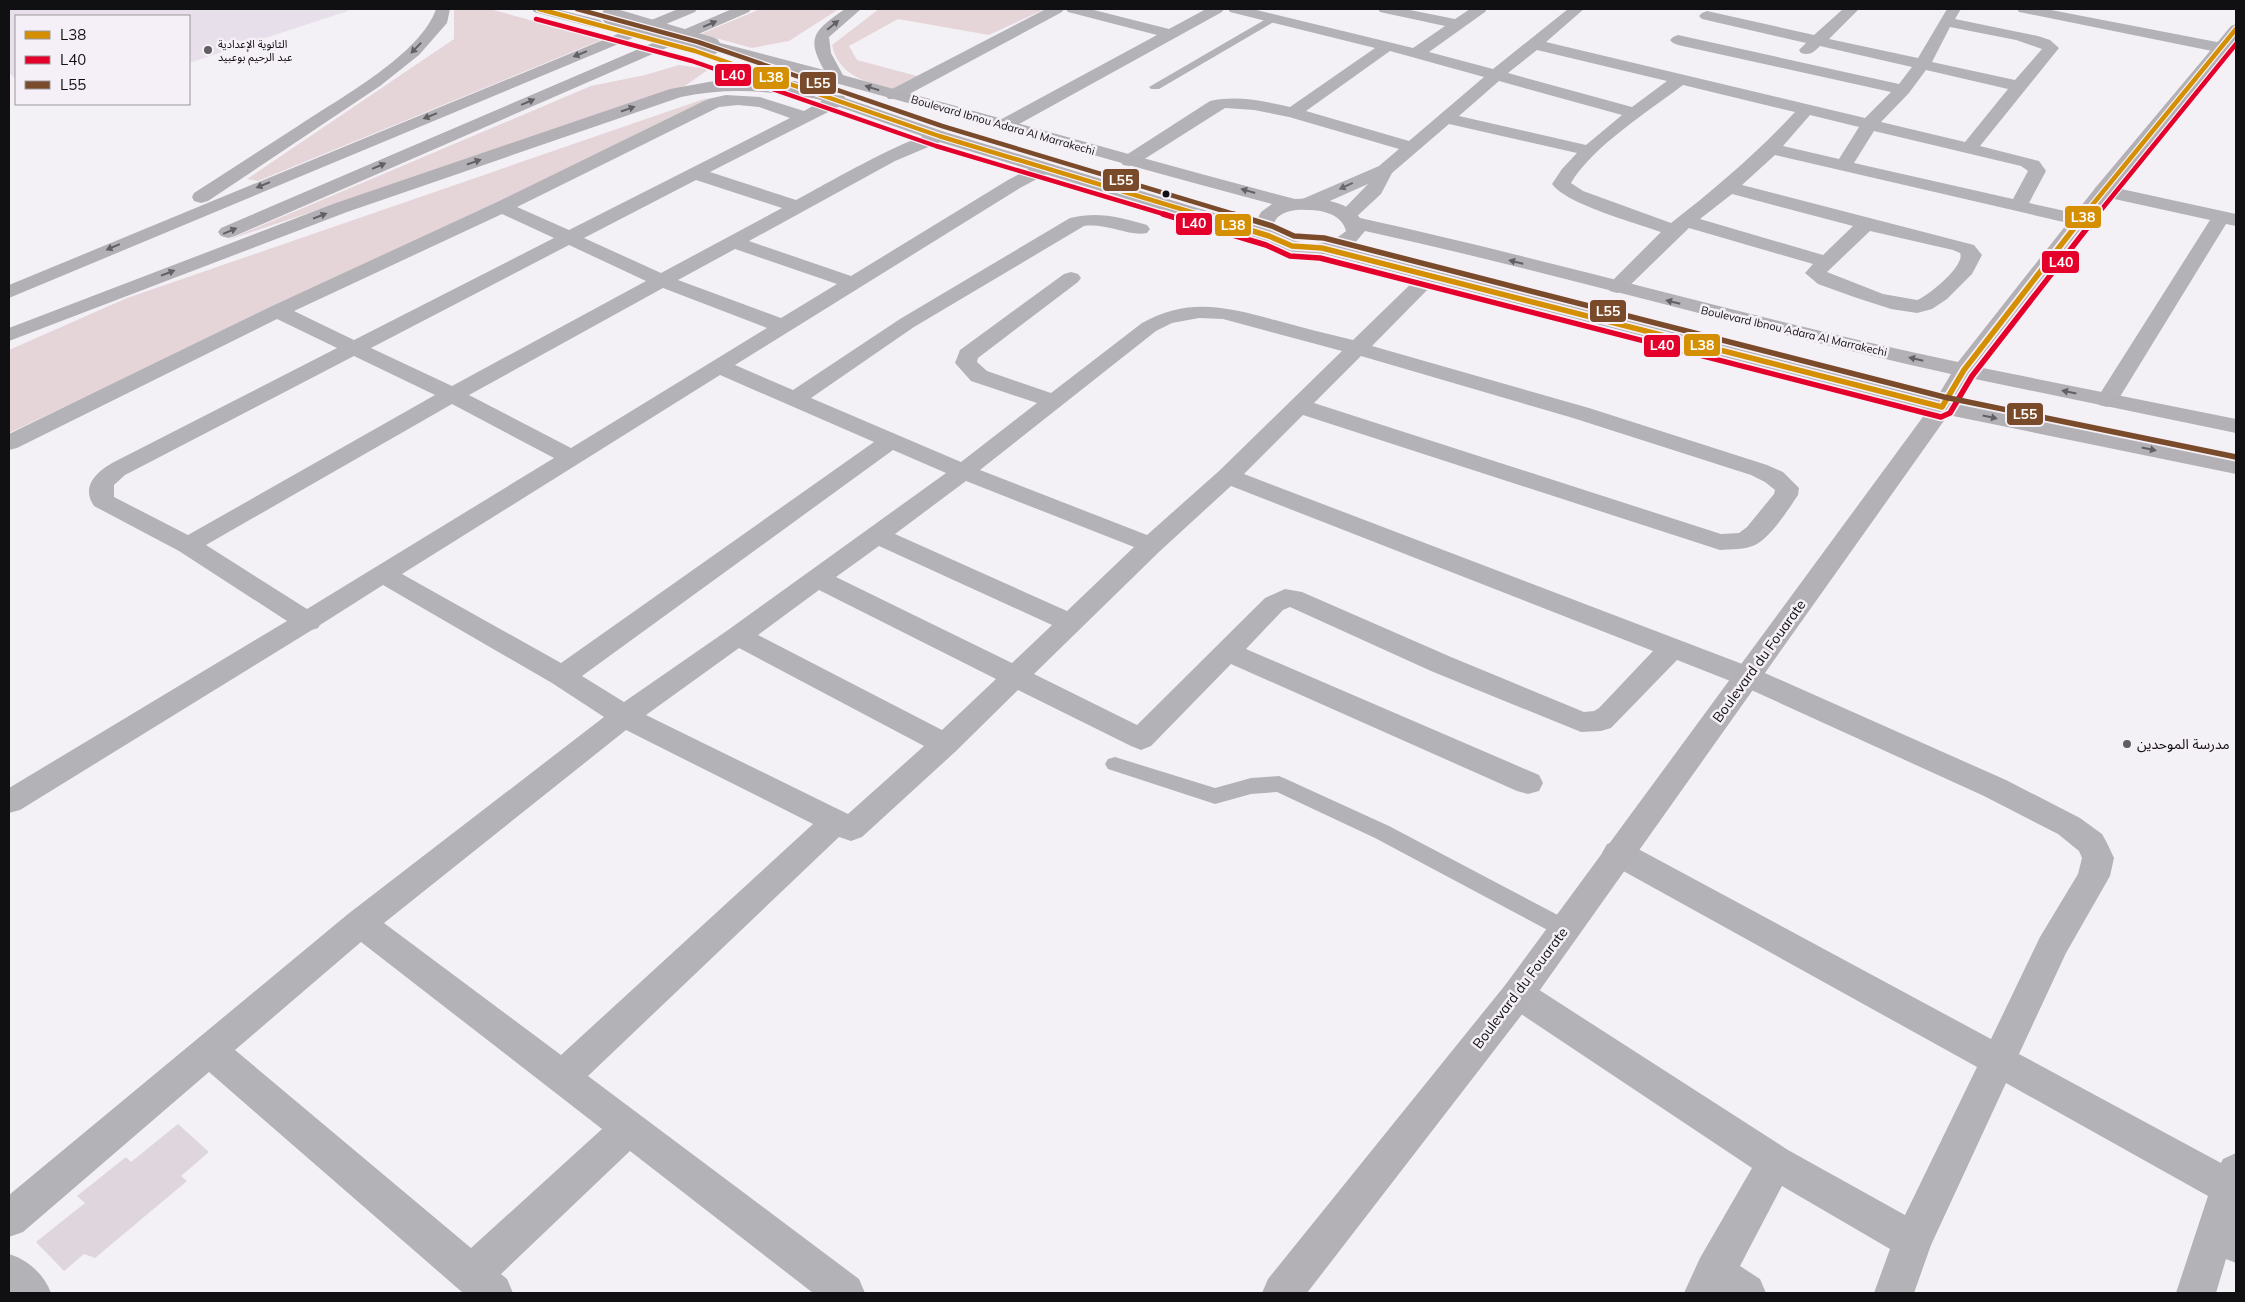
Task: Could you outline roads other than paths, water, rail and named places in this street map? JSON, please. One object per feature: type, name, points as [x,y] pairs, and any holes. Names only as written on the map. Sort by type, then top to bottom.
[{"type":"highway","points":[[157,229],[200,198],[374,82],[413,52],[439,24],[443,9]]},
{"type":"highway","points":[[9,292],[690,9]]},
{"type":"highway","points":[[9,327],[744,9]]},
{"type":"highway","points":[[836,77],[819,47],[820,38],[828,28],[854,9]]},
{"type":"highway","points":[[9,335],[340,208],[676,93],[704,86],[736,83],[768,85],[818,94]]},
{"type":"main road","name":"Boulevard Ibnou Adara Al Marrakechi","points":[[540,9],[696,52],[939,136],[1269,236],[1292,246],[1322,248]]},
{"type":"main road","name":"Boulevard Ibnou Adara Al Marrakechi","points":[[585,9],[712,46],[836,77],[1129,161],[1301,204],[1329,208],[1351,219],[1784,330],[1964,370],[2236,426]]},
{"type":"main road","name":"Boulevard du Fouarate","points":[[1282,1293],[1518,994],[1942,407],[1964,370],[2103,191],[2236,29]]},
{"type":"main road","points":[[1269,236],[1263,229],[1263,220],[1269,213],[1280,208],[1301,204]]},
{"type":"main road","points":[[1322,248],[1338,245],[1350,239],[1356,232],[1351,219]]},
{"type":"main road","points":[[1322,248],[1429,277],[1942,407],[2236,467]]},
{"type":"street","points":[[894,95],[1057,9]]},
{"type":"street","points":[[1073,9],[1171,34]]},
{"type":"street","points":[[1004,125],[1218,9]]},
{"type":"street","points":[[1235,9],[1416,53],[1494,76],[1636,113]]},
{"type":"street","points":[[1272,18],[1292,9]]},
{"type":"street","points":[[1385,9],[1457,24]]},
{"type":"street","points":[[1416,53],[1480,9]]},
{"type":"street","points":[[1301,204],[1385,170],[1532,44],[1577,9]]},
{"type":"street","points":[[1792,66],[1849,9]]},
{"type":"street","points":[[2024,9],[2222,48]]},
{"type":"street","points":[[1643,70],[1678,40],[1703,12],[1922,65],[2019,86]]},
{"type":"street","points":[[1844,165],[1870,124],[1903,90],[1922,65],[1950,15],[2034,40],[2049,45],[2051,48],[1970,147]]},
{"type":"street","points":[[1678,40],[1903,90]]},
{"type":"street","points":[[1532,44],[1970,147],[2026,162],[2037,169],[2018,206]]},
{"type":"street","points":[[1293,113],[1387,46]]},
{"type":"street","points":[[1680,79],[1590,152],[1564,178],[1561,184],[1566,190],[1592,201],[1680,226],[1826,262]]},
{"type":"street","points":[[9,442],[277,311],[502,207],[714,103],[727,99],[744,98],[805,117]]},
{"type":"street","points":[[308,622],[188,545],[103,501],[99,488],[103,479],[139,458],[569,236],[838,100]]},
{"type":"street","points":[[1129,161],[1202,113],[1216,105],[1228,102],[1239,102],[1293,113],[1411,147]]},
{"type":"street","points":[[1618,288],[1680,226],[1729,187],[1771,149],[1807,109]]},
{"type":"street","points":[[1446,118],[1590,152]]},
{"type":"street","points":[[188,545],[452,395],[889,157],[939,136]]},
{"type":"street","points":[[1771,149],[2081,220]]},
{"type":"street","points":[[9,802],[308,622],[853,282],[1014,184],[1044,168]]},
{"type":"street","points":[[1351,219],[1374,190],[1385,170]]},
{"type":"street","points":[[694,173],[798,207]]},
{"type":"street","points":[[1729,187],[1866,224],[1960,246],[1967,249],[1972,255],[1971,263],[1947,288],[1925,305],[1909,306],[1819,277],[1815,273],[1866,224]]},
{"type":"street","points":[[2103,191],[2229,218],[2107,400]]},
{"type":"street","points":[[502,207],[569,236],[663,281],[782,326]]},
{"type":"street","points":[[795,399],[907,323],[1076,222],[1094,218],[1107,219],[1140,229]]},
{"type":"street","points":[[734,242],[853,282]]},
{"type":"street","points":[[383,574],[562,676],[624,716],[835,822],[851,828],[945,744],[1151,545],[1228,476],[1429,277]]},
{"type":"street","points":[[1053,401],[979,376],[966,363],[968,355],[1071,278]]},
{"type":"street","points":[[277,311],[452,395],[570,457]]},
{"type":"street","points":[[9,1219],[360,923],[624,716],[818,579],[963,472],[1149,327],[1166,318],[1200,312],[1224,313],[1357,348],[1581,413],[1759,470],[1782,482],[1786,488],[1786,495],[1756,533],[1746,540],[1720,542],[1299,406]]},
{"type":"street","points":[[718,366],[963,472],[1151,545]]},
{"type":"street","points":[[562,676],[890,441]]},
{"type":"street","points":[[1228,476],[1748,677],[1995,788],[2069,826],[2091,843],[2098,858],[2094,876],[2052,947],[1913,1241],[1894,1293]]},
{"type":"street","points":[[877,535],[1070,623]]},
{"type":"street","points":[[818,579],[1141,739],[1274,604],[1285,598],[1293,598],[1581,722],[1601,721],[1609,715],[1672,648]]},
{"type":"street","points":[[738,636],[945,744]]},
{"type":"street","points":[[1226,652],[1528,784]]},
{"type":"street","points":[[562,1077],[835,822]]},
{"type":"street","points":[[1618,853],[1998,1060],[2233,1179],[2225,1238],[2196,1293]]},
{"type":"street","points":[[360,923],[845,1293]]},
{"type":"street","points":[[1518,994],[1775,1162],[1913,1241]]},
{"type":"street","points":[[210,1050],[483,1284],[629,1128]]},
{"type":"street","points":[[1746,1293],[1709,1283],[1775,1162]]},
{"type":"street","points":[[9,1273],[31,1293]]},
{"type":"lane","points":[[1155,87],[1272,18]]},
{"type":"lane","points":[[1115,764],[1215,796],[1241,788],[1279,784],[1382,832],[1565,929]]},
{"type":"place","name":"الثانوية الإعدادية عبد الرحيم بوعبيد","points":[[208,50]]},
{"type":"place","name":"مدرسة الموحدين","points":[[2127,744]]}]
